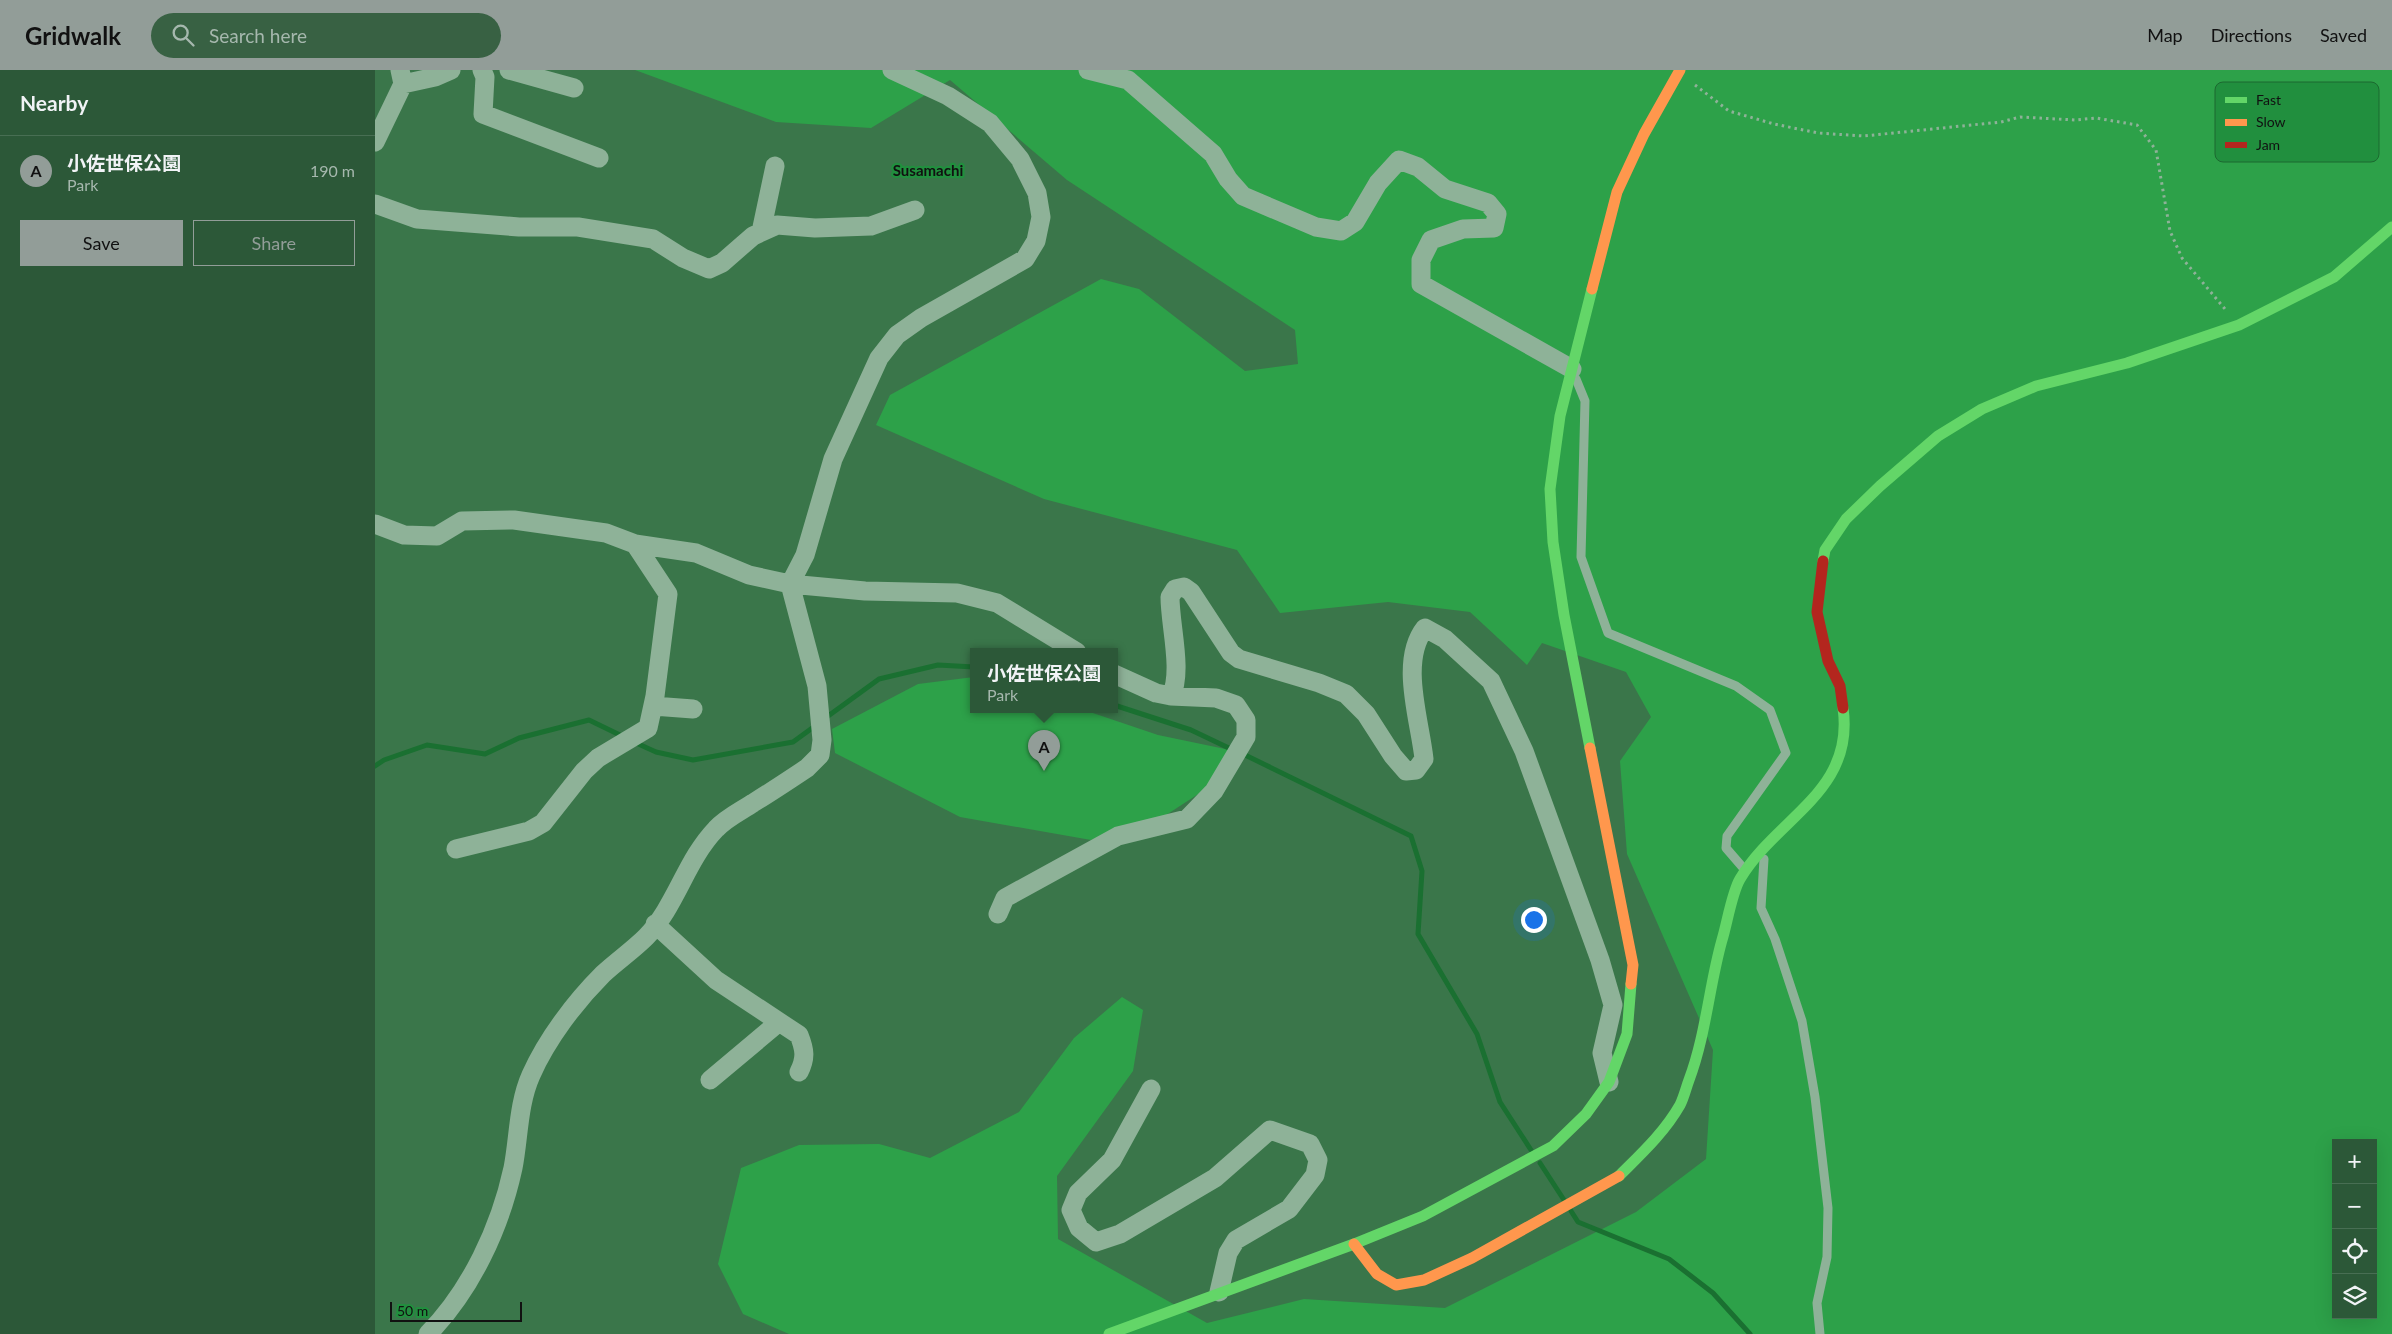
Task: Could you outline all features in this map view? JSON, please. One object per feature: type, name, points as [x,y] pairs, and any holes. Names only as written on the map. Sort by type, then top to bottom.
[{"type":"street","points":[[375,142],[401,77],[435,78],[451,70]]},
{"type":"street","points":[[482,70],[485,77],[483,114],[599,158]]},
{"type":"street","points":[[509,70],[574,88]]},
{"type":"street","points":[[428,1334],[441,1320],[461,1291],[491,1238],[503,1211],[513,1168],[523,1101],[531,1075],[569,1014],[602,975],[646,936],[695,857],[716,829],[807,768],[820,755],[821,735],[817,686],[790,584],[805,555],[833,459],[879,358],[897,335],[921,318],[1025,259],[1036,241],[1041,217],[1037,193],[1020,159],[990,123],[948,96],[892,70]]},
{"type":"street","points":[[1088,70],[1128,80],[1213,154],[1228,179],[1243,196],[1315,227],[1341,231],[1355,222],[1378,183],[1399,160],[1418,167],[1445,189],[1488,203],[1497,214],[1494,228],[1463,229],[1431,240],[1421,260],[1421,284],[1573,369]]},
{"type":"street","points":[[1109,1334],[1354,1244],[1423,1216],[1553,1146],[1586,1114],[1609,1082],[1627,1034],[1633,965],[1564,615],[1553,542],[1550,489],[1560,416],[1617,192],[1644,134],[1680,71]]},
{"type":"street","points":[[761,232],[775,166]]},
{"type":"street","points":[[377,210],[417,219],[519,227],[577,227],[653,240],[683,258],[709,269],[722,263],[753,236],[777,225],[815,228],[871,226],[915,210]]},
{"type":"street","points":[[1354,1244],[1377,1274],[1396,1284],[1424,1280],[1562,1211],[1615,1180],[1660,1135],[1681,1103],[1699,1053],[1728,912],[1739,880],[1766,844],[1816,796],[1834,772],[1844,743],[1844,715],[1840,686],[1828,662],[1817,612],[1825,550],[1846,520],[1879,486],[1938,436],[1982,409],[2036,386],[2127,363],[2194,342],[2239,325],[2334,278],[2392,227]]},
{"type":"street","points":[[375,524],[404,535],[437,536],[462,521],[515,520],[606,533],[635,544],[696,553],[749,575],[790,584],[865,591],[957,593],[997,603],[1070,648]]},
{"type":"street","points":[[456,849],[529,831],[543,823],[585,771],[598,758],[648,728],[653,706],[668,594],[635,544]]},
{"type":"street","points":[[1171,696],[1175,688],[1175,660],[1170,597],[1175,589],[1184,588],[1191,592],[1231,653],[1235,656],[1319,683],[1346,694],[1366,714],[1405,771],[1416,770],[1424,759],[1421,729],[1414,693],[1412,654],[1417,638],[1425,628],[1445,638],[1467,657],[1491,681],[1524,751],[1600,960],[1613,1005],[1602,1053],[1609,1082]]},
{"type":"street","points":[[998,914],[1005,898],[1118,836],[1187,819],[1214,791],[1246,737],[1246,720],[1236,705],[1217,698],[1171,696],[1155,693],[1118,676]]},
{"type":"street","points":[[653,706],[693,708]]},
{"type":"street","points":[[655,924],[716,980],[778,1023],[799,1035],[805,1049],[804,1062],[799,1072]]},
{"type":"street","points":[[710,1080],[778,1023]]},
{"type":"street","points":[[1151,1089],[1111,1160],[1078,1193],[1071,1210],[1079,1228],[1096,1242],[1120,1234],[1215,1178],[1270,1130],[1310,1144],[1318,1160],[1315,1175],[1289,1208],[1236,1240],[1228,1253],[1219,1292]]},
{"type":"lane","points":[[1573,369],[1585,401],[1581,557],[1608,633],[1736,686],[1770,710],[1786,753],[1727,836],[1726,848],[1745,871]]},
{"type":"lane","points":[[1766,844],[1761,908],[1775,939],[1803,1021],[1815,1097],[1828,1208],[1827,1258],[1817,1304],[1820,1334]]},
{"type":"path","points":[[1680,71],[1729,111],[1774,124],[1817,133],[1864,136],[2001,122],[2020,117],[2075,120],[2096,118],[2137,125],[2156,150],[2170,231],[2182,258],[2239,325]]},
{"type":"green space","points":[[635,70],[2392,70],[2392,1334],[789,1334],[743,1314],[718,1264],[741,1168],[799,1145],[879,1144],[930,1158],[1019,1112],[1074,1038],[1122,997],[1143,1010],[1133,1071],[1057,1176],[1058,1239],[1207,1323],[1304,1299],[1445,1308],[1636,1212],[1706,1159],[1713,1050],[1627,854],[1620,761],[1651,717],[1626,672],[1542,643],[1527,665],[1470,612],[1388,602],[1280,613],[1237,550],[1044,499],[876,425],[890,395],[1101,279],[1139,289],[1245,371],[1298,364],[1295,330],[1067,180],[950,80],[871,128],[776,122]]},
{"type":"green space","points":[[970,678],[970,713],[1093,713],[1158,735],[1230,750],[1206,789],[1163,817],[1091,840],[960,817],[835,753],[832,729],[918,684]]},
{"type":"waterway","points":[[824,719],[879,679],[938,665],[970,667]]},
{"type":"waterway","points":[[1118,706],[1191,730],[1233,750]]},
{"type":"waterway","points":[[375,766],[384,760],[427,745],[485,754],[519,738],[589,720],[624,737]]},
{"type":"waterway","points":[[634,742],[656,752],[693,760],[793,742],[815,726]]},
{"type":"waterway","points":[[1241,753],[1411,836],[1422,871],[1418,934],[1477,1034],[1500,1102],[1531,1150]]},
{"type":"waterway","points":[[1540,1163],[1564,1200]]},
{"type":"waterway","points":[[1571,1211],[1578,1222],[1669,1259],[1713,1293],[1750,1334]]},
{"type":"traffic: fast","points":[[1823,561],[1825,550],[1846,519],[1880,486],[1938,436],[1982,409],[2036,386],[2127,363],[2239,325],[2334,277],[2392,227]]},
{"type":"traffic: fast","points":[[1590,748],[1564,615],[1553,542],[1550,489],[1560,416],[1592,289]]},
{"type":"traffic: fast","points":[[1619,1176],[1659,1134],[1680,1105],[1700,1046],[1718,957],[1737,885],[1756,857],[1810,802],[1825,783],[1837,761],[1844,737],[1843,708]]},
{"type":"traffic: fast","points":[[1109,1334],[1354,1244],[1423,1216],[1553,1146],[1586,1114],[1609,1082],[1627,1034],[1631,984]]},
{"type":"traffic: slow","points":[[1592,289],[1617,192],[1644,134],[1680,70]]},
{"type":"traffic: slow","points":[[1590,748],[1633,965],[1631,984]]},
{"type":"traffic: slow","points":[[1354,1244],[1377,1274],[1396,1285],[1424,1280],[1472,1258],[1619,1176]]},
{"type":"traffic: jam","points":[[1823,561],[1817,612],[1828,661],[1840,686],[1843,708]]},
{"type":"place","name":"小佐世保公園","points":[[1044,771]]},
{"type":"district","name":"Susamachi","points":[[928,170]]}]
